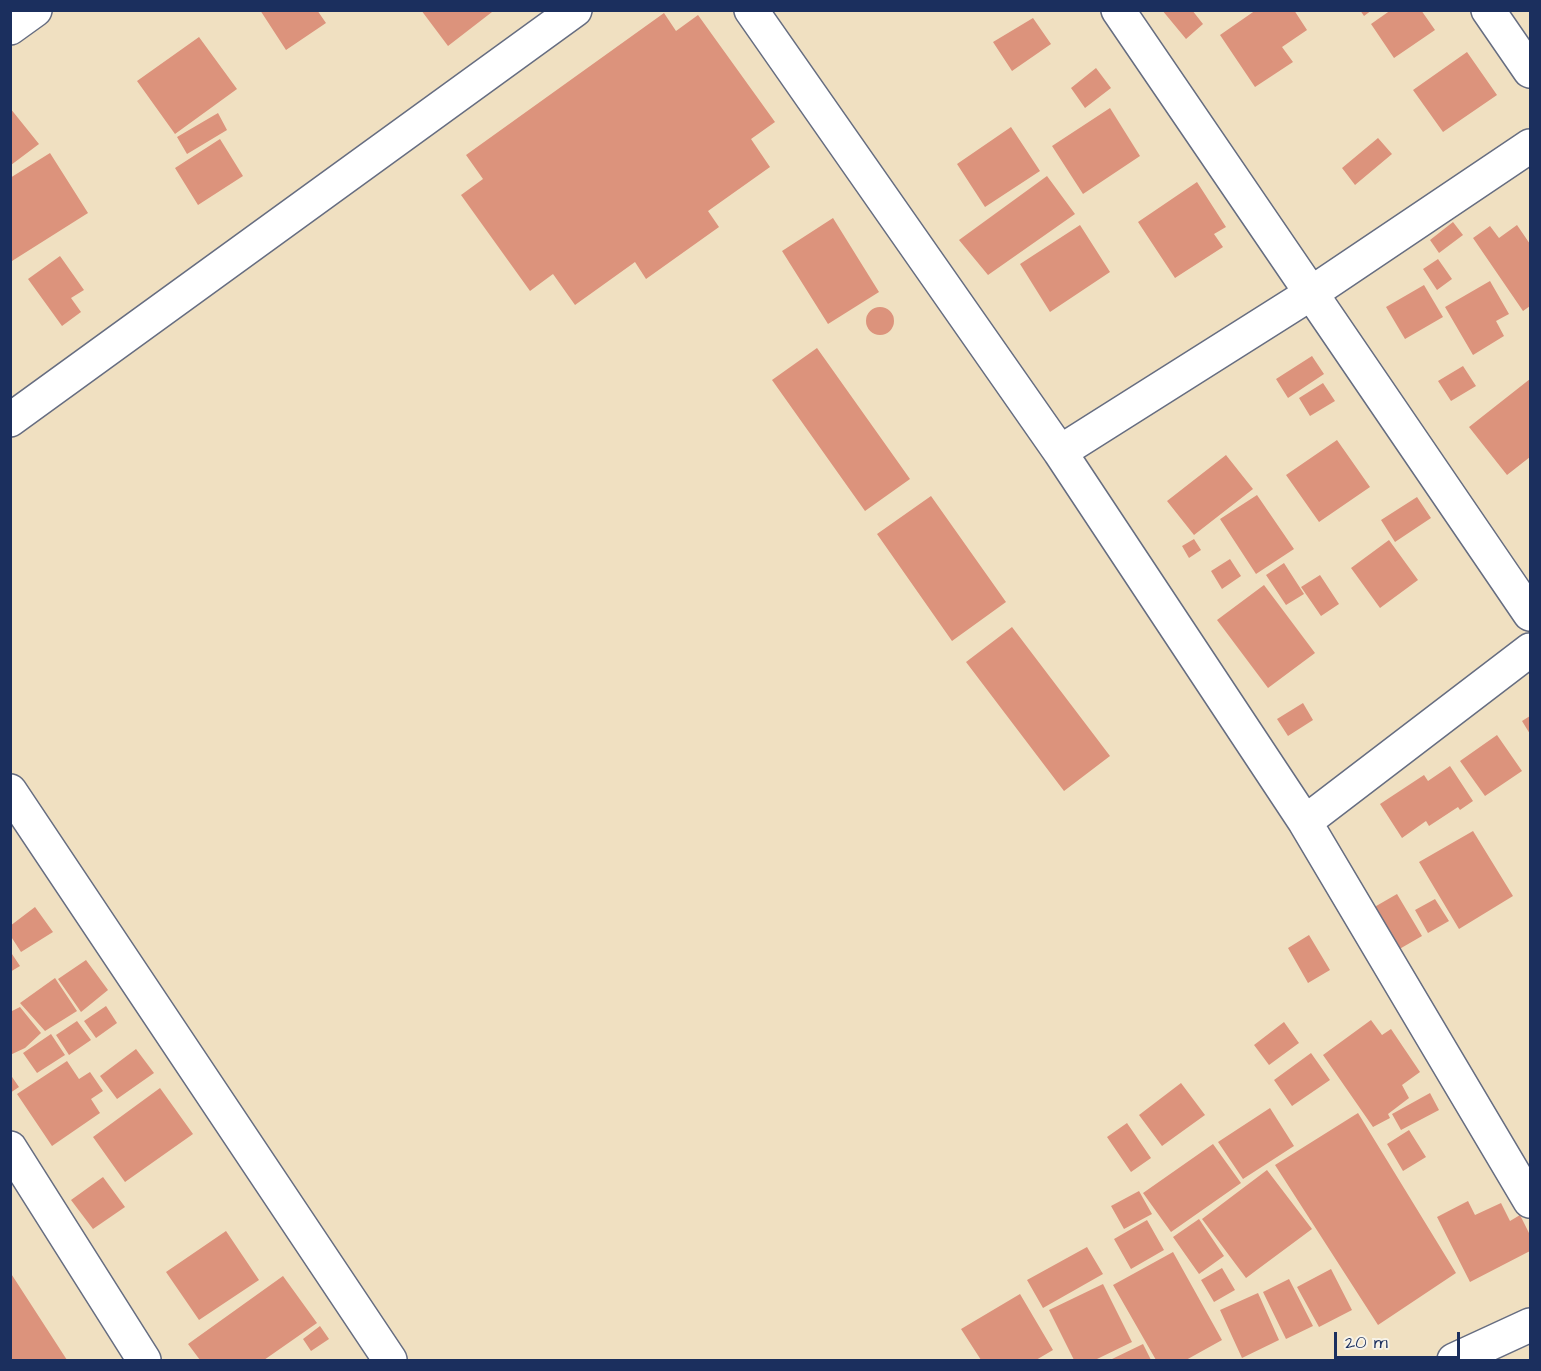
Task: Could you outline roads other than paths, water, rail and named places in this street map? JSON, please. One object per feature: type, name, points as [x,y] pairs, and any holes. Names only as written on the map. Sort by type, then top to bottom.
[{"type":"street","points":[[10,28],[35,10]]},
{"type":"street","points":[[10,420],[575,10]]},
{"type":"street","points":[[751,10],[1060,452],[1305,822],[1530,1201]]},
{"type":"street","points":[[1118,10],[1530,614]]},
{"type":"street","points":[[1488,10],[1530,71]]},
{"type":"street","points":[[1060,452],[1310,294],[1530,146]]},
{"type":"street","points":[[1305,822],[1530,650]]},
{"type":"street","points":[[10,791],[390,1360]]},
{"type":"street","points":[[10,1148],[144,1360]]},
{"type":"street","points":[[1454,1360],[1530,1325]]}]
